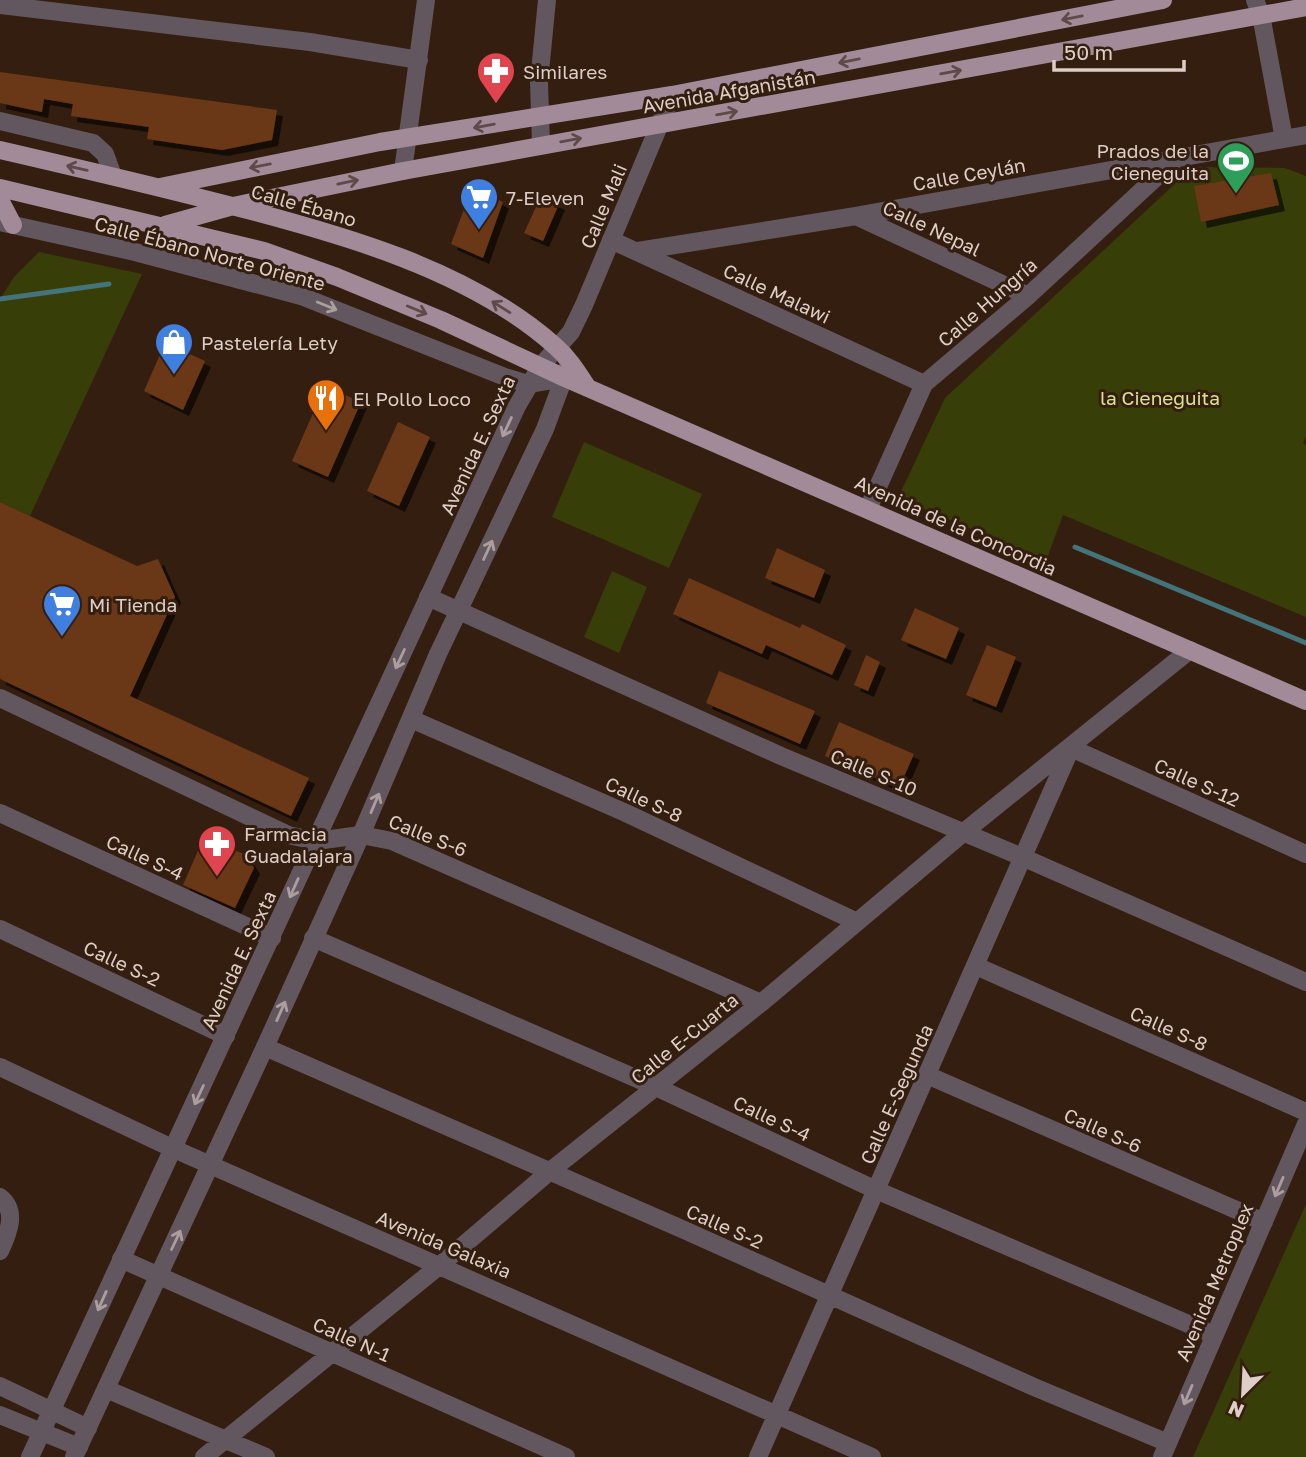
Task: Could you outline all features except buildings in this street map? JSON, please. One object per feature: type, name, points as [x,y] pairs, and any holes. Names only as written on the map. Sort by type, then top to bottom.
[{"type":"main road","name":"Avenida Afganistán","points":[[160,187],[340,150],[672,95],[1163,0]]},
{"type":"main road","name":"Avenida Afganistán","points":[[162,226],[233,206],[403,171],[660,125],[1258,8],[1306,7]]},
{"type":"main road","name":"Calle Ébano","points":[[0,150],[309,225],[425,268],[489,299],[525,322],[556,347],[567,370]]},
{"type":"main road","points":[[0,188],[264,251],[337,277],[441,320],[540,367],[567,370]]},
{"type":"main road","points":[[0,200],[7,224]]},
{"type":"main road","name":"Avenida de la Concordia","points":[[567,370],[589,389],[1306,701]]},
{"type":"street","points":[[403,171],[426,0]]},
{"type":"street","points":[[541,145],[538,82],[547,0]]},
{"type":"street","points":[[0,5],[310,42],[419,60]]},
{"type":"street","points":[[1258,8],[1284,139],[1306,149]]},
{"type":"street","name":"Calle Mali","points":[[567,370],[571,332],[672,95]]},
{"type":"street","points":[[0,121],[93,143],[105,154],[113,176]]},
{"type":"street","name":"Calle Ceylán","points":[[638,251],[856,216],[1306,135]]},
{"type":"street","name":"Calle Hungría","points":[[868,509],[924,384],[1028,296],[1178,158]]},
{"type":"street","name":"Calle Nepal","points":[[856,216],[1028,296]]},
{"type":"street","name":"Calle Ébano Norte Oriente","points":[[7,224],[135,251],[292,293],[528,384],[567,370]]},
{"type":"street","name":"Calle Malawi","points":[[611,240],[924,384]]},
{"type":"street","name":"Calle Mali","points":[[540,367],[571,332]]},
{"type":"street","name":"Avenida E. Sexta","points":[[30,1457],[428,597],[528,384],[540,367]]},
{"type":"street","points":[[0,1415],[42,1432],[77,1452],[265,1048],[361,835],[430,671],[545,429],[567,370]]},
{"type":"street","name":"Calle S-10","points":[[428,597],[781,756],[964,832],[1306,982]]},
{"type":"street","name":"Calle E-Cuarta","points":[[204,1457],[439,1266],[549,1172],[761,1003],[964,832],[1190,650]]},
{"type":"street","name":"Calle S-6","points":[[0,698],[288,835],[316,841],[361,835],[392,841],[761,1003]]},
{"type":"street","name":"Calle S-8","points":[[411,719],[626,813],[857,922]]},
{"type":"street","name":"Calle S-12","points":[[1071,748],[1306,854]]},
{"type":"street","name":"Calle E-Segunda","points":[[758,1457],[1071,748]]},
{"type":"street","name":"Calle S-4","points":[[0,813],[272,938]]},
{"type":"street","name":"Calle S-2","points":[[0,929],[226,1036]]},
{"type":"street","name":"Calle S-4","points":[[313,938],[656,1087],[876,1190],[1214,1335]]},
{"type":"street","name":"Calle S-8","points":[[976,966],[1306,1112]]},
{"type":"street","name":"Calle S-2","points":[[265,1048],[1034,1387],[1165,1450]]},
{"type":"street","name":"Avenida Galaxia","points":[[0,1067],[174,1149],[872,1457]]},
{"type":"street","name":"Calle S-6","points":[[927,1075],[1264,1222]]},
{"type":"street","name":"Avenida Metroplex","points":[[1165,1450],[1306,1124]]},
{"type":"street","points":[[0,1197],[5,1201],[11,1215],[9,1229],[0,1251]]},
{"type":"street","name":"Calle N-1","points":[[121,1259],[566,1457]]},
{"type":"street","points":[[0,1386],[88,1428]]},
{"type":"street","points":[[106,1389],[266,1457]]},
{"type":"green space","name":"la Cieneguita","points":[[1193,167],[1285,168],[1306,176],[1306,436],[1303,443],[1306,445],[1306,617],[1063,515],[1046,561],[898,498],[945,398]]},
{"type":"green space","points":[[39,252],[142,274],[30,516],[0,502],[0,299],[14,277]]},
{"type":"green space","points":[[584,442],[702,494],[669,568],[552,517]]},
{"type":"green space","points":[[612,571],[647,587],[619,653],[584,637]]},
{"type":"green space","points":[[1306,1204],[1306,1457],[1193,1457]]},
{"type":"waterway","points":[[0,299],[109,284]]},
{"type":"waterway","points":[[1075,547],[1306,643]]},
{"type":"place","name":"Similares","points":[[496,105]]},
{"type":"place","name":"Prados de la Cieneguita","points":[[1236,195]]},
{"type":"place","name":"7-Eleven","points":[[479,231]]},
{"type":"place","name":"Pastelería Lety","points":[[174,376]]},
{"type":"place","name":"El Pollo Loco","points":[[326,432]]},
{"type":"place","name":"Mi Tienda","points":[[62,638]]},
{"type":"place","name":"Farmacia Guadalajara","points":[[217,878]]}]
